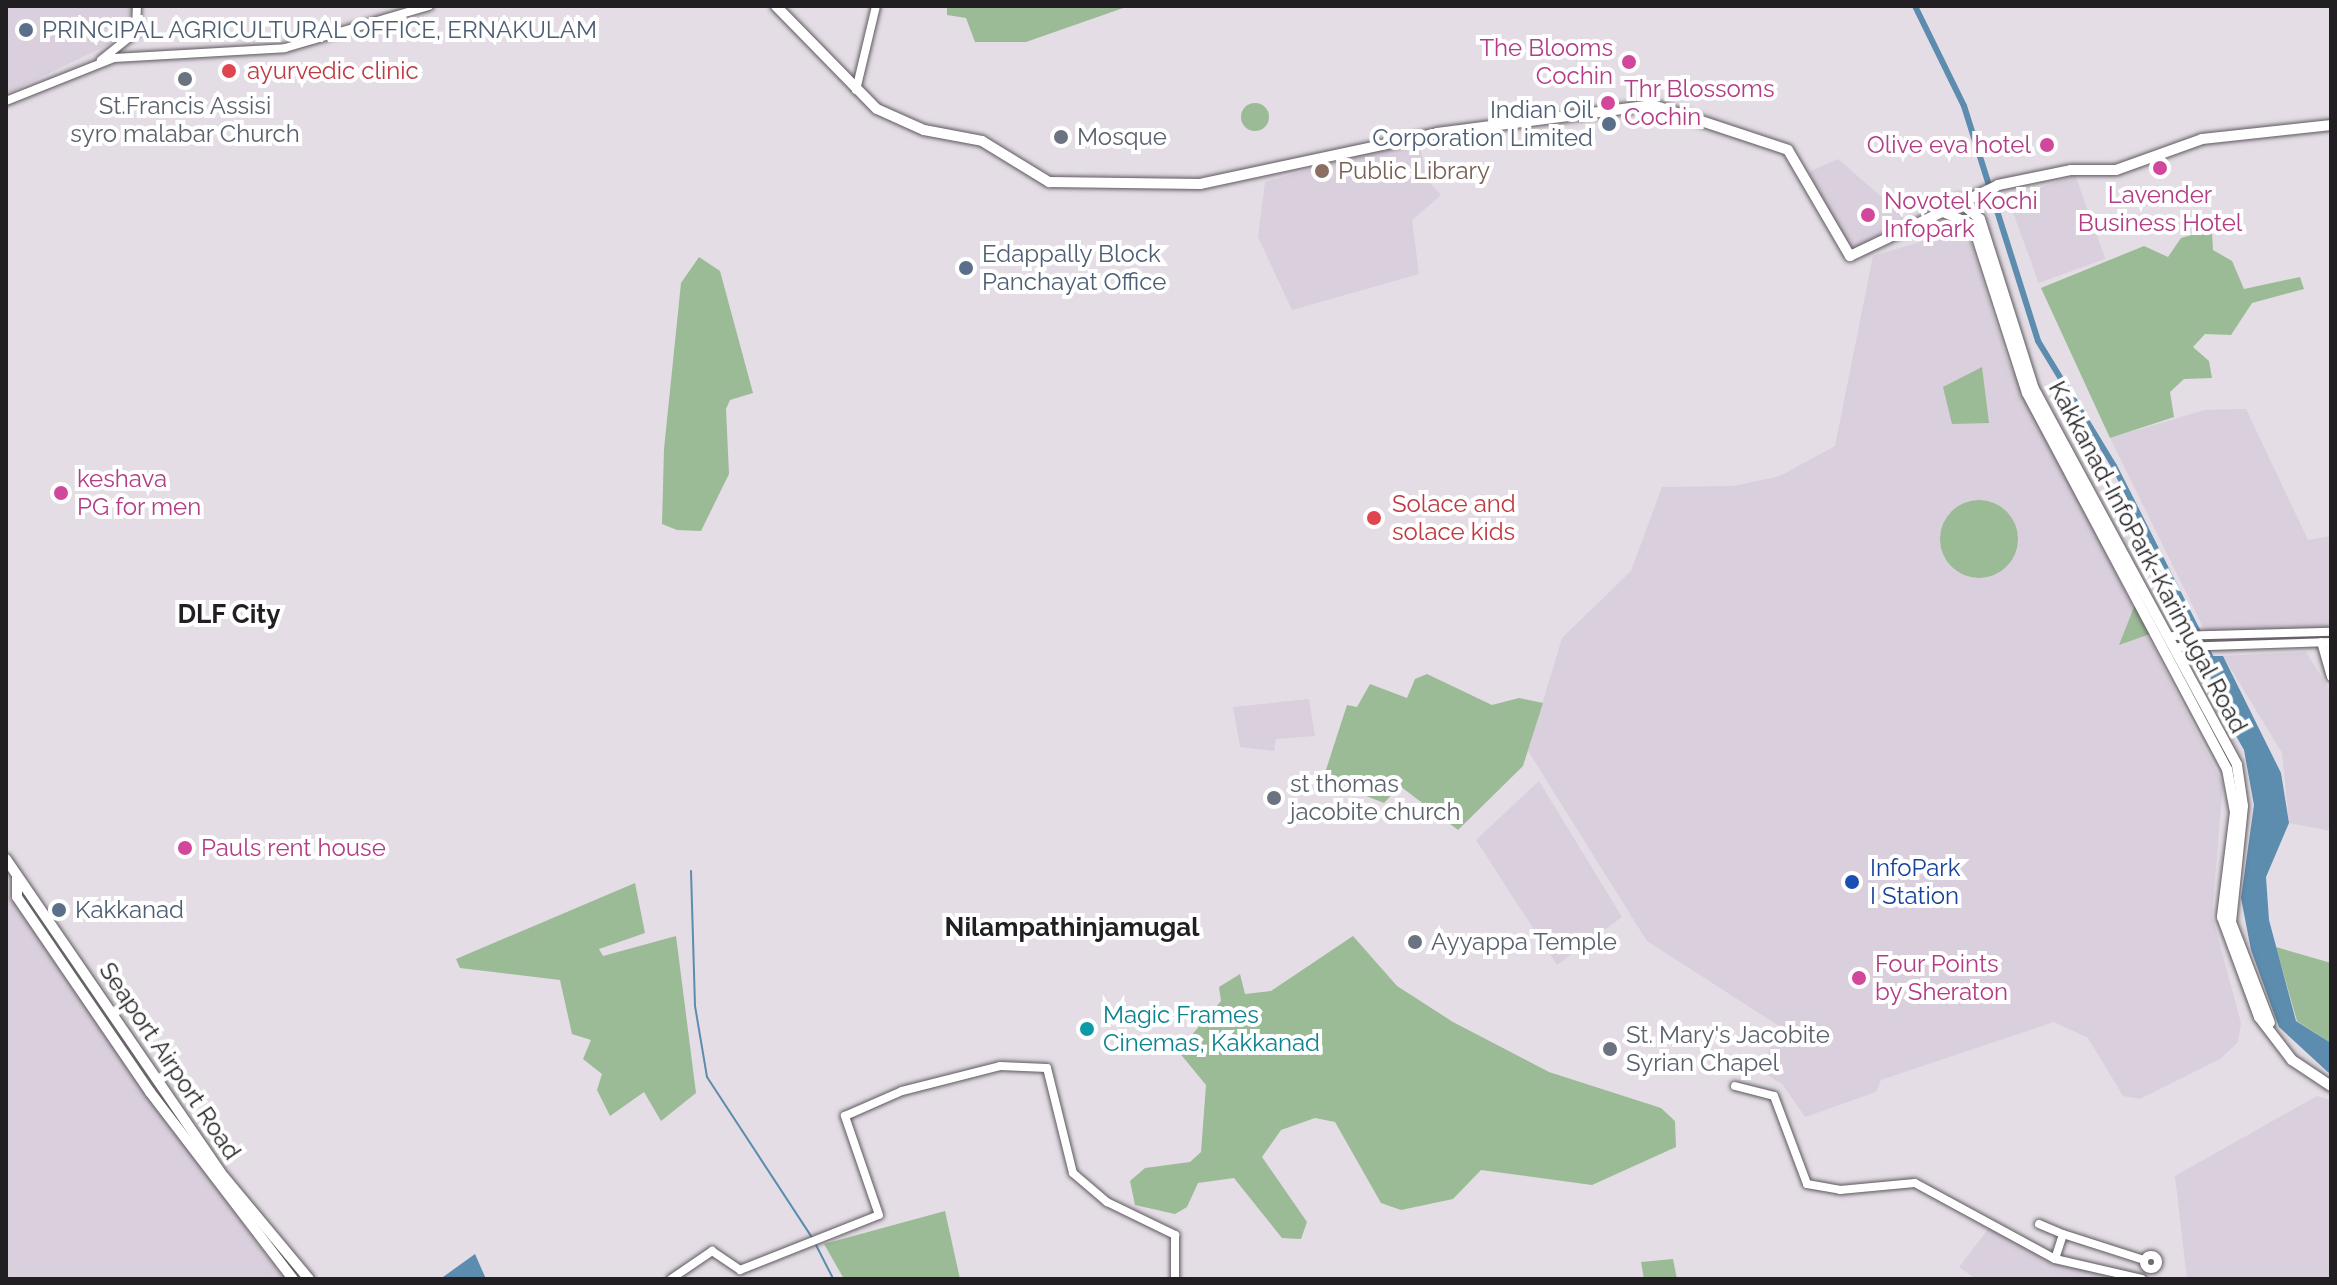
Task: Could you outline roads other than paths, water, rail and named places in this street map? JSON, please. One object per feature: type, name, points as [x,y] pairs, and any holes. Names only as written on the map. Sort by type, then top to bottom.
[{"type":"main road","points":[[776,6],[856,90],[904,122],[982,141],[1028,175],[1083,184],[1168,186],[1259,176],[1437,133],[1653,105],[1788,150],[1850,256],[1873,251],[1958,200],[1998,185],[2071,170],[2116,170],[2202,139],[2331,125]]},
{"type":"main road","name":"Kakkanad-InfoPark-Karimugal Road","points":[[1979,191],[1980,219],[2027,393],[2227,769],[2235,812],[2222,917],[2253,1003],[2281,1049],[2331,1086]]},
{"type":"main road","points":[[1958,200],[1980,219]]},
{"type":"main road","name":"Kakkanad-InfoPark-Karimugal Road","points":[[1939,211],[1973,225],[2034,389],[2181,642],[2240,776],[2234,935],[2275,1032],[2310,1070],[2331,1080]]},
{"type":"main road","name":"Seaport Airport Road","points":[[6,859],[224,1177],[309,1279]]},
{"type":"main road","name":"Seaport Airport Road","points":[[17,877],[17,897],[214,1184],[293,1279]]},
{"type":"street","points":[[6,101],[94,65],[136,32],[137,6]]},
{"type":"street","points":[[94,65],[285,48],[429,6]]},
{"type":"street","points":[[856,90],[876,6]]},
{"type":"street","points":[[2256,640],[2331,632]]},
{"type":"street","points":[[2181,642],[2327,642]]},
{"type":"street","points":[[2327,642],[2331,661]]},
{"type":"street","points":[[2327,642],[2331,677]]},
{"type":"street","points":[[671,1279],[712,1251],[740,1270],[879,1215],[845,1116],[948,1077],[1000,1066],[1047,1068],[1073,1173],[1107,1202],[1175,1235],[1175,1279]]},
{"type":"street","points":[[1735,1086],[1774,1096],[1807,1184],[1840,1190],[1915,1183],[2055,1259],[2142,1279]]},
{"type":"street","points":[[2039,1224],[2144,1260],[2154,1279]]},
{"type":"street","points":[[2055,1259],[2063,1234]]},
{"type":"water","points":[[2191,656],[2223,656],[2281,773],[2289,823],[2266,877],[2269,920],[2296,1021],[2331,1043],[2331,1075],[2279,1027],[2251,950],[2241,898],[2254,805],[2244,750]]},
{"type":"water","points":[[475,1254],[486,1279],[443,1279],[443,1277]]},
{"type":"waterway","points":[[1915,6],[1964,106],[2038,341],[2114,466],[2213,662]]},
{"type":"waterway","points":[[691,871],[695,1006],[707,1077],[813,1239]]},
{"type":"waterway","points":[[816,1245],[833,1279]]},
{"type":"place","name":"PRINCIPAL AGRICULTURAL OFFICE, ERNAKULAM","points":[[26,30]]},
{"type":"place","name":"The Blooms Cochin","points":[[1629,62]]},
{"type":"place","name":"ayurvedic clinic","points":[[229,71]]},
{"type":"place","name":"St.Francis Assisi syro malabar Church","points":[[185,79]]},
{"type":"place","name":"Thr Blossoms Cochin","points":[[1608,103]]},
{"type":"place","name":"Indian Oil Corporation Limited","points":[[1609,124]]},
{"type":"place","name":"Mosque","points":[[1061,137]]},
{"type":"place","name":"Olive eva hotel","points":[[2047,145]]},
{"type":"place","name":"Lavender Business Hotel","points":[[2160,168]]},
{"type":"place","name":"Public Library","points":[[1322,171]]},
{"type":"place","name":"Novotel Kochi Infopark","points":[[1868,215]]},
{"type":"place","name":"Edappally Block Panchayat Office","points":[[966,268]]},
{"type":"place","name":"keshava PG for men","points":[[61,493]]},
{"type":"place","name":"Solace and solace kids","points":[[1374,518]]},
{"type":"place","name":"st thomas jacobite church","points":[[1274,798]]},
{"type":"place","name":"Pauls rent house","points":[[185,848]]},
{"type":"place","name":"InfoPark I Station","points":[[1852,882]]},
{"type":"place","name":"Kakkanad","points":[[59,910]]},
{"type":"place","name":"Ayyappa Temple","points":[[1415,942]]},
{"type":"place","name":"Four Points by Sheraton","points":[[1859,978]]},
{"type":"place","name":"Magic Frames Cinemas, Kakkanad","points":[[1087,1029]]},
{"type":"place","name":"St. Mary's Jacobite Syrian Chapel","points":[[1610,1049]]},
{"type":"district","name":"DLF City","points":[[229,615]]},
{"type":"district","name":"Nilampathinjamugal","points":[[1072,928]]}]
